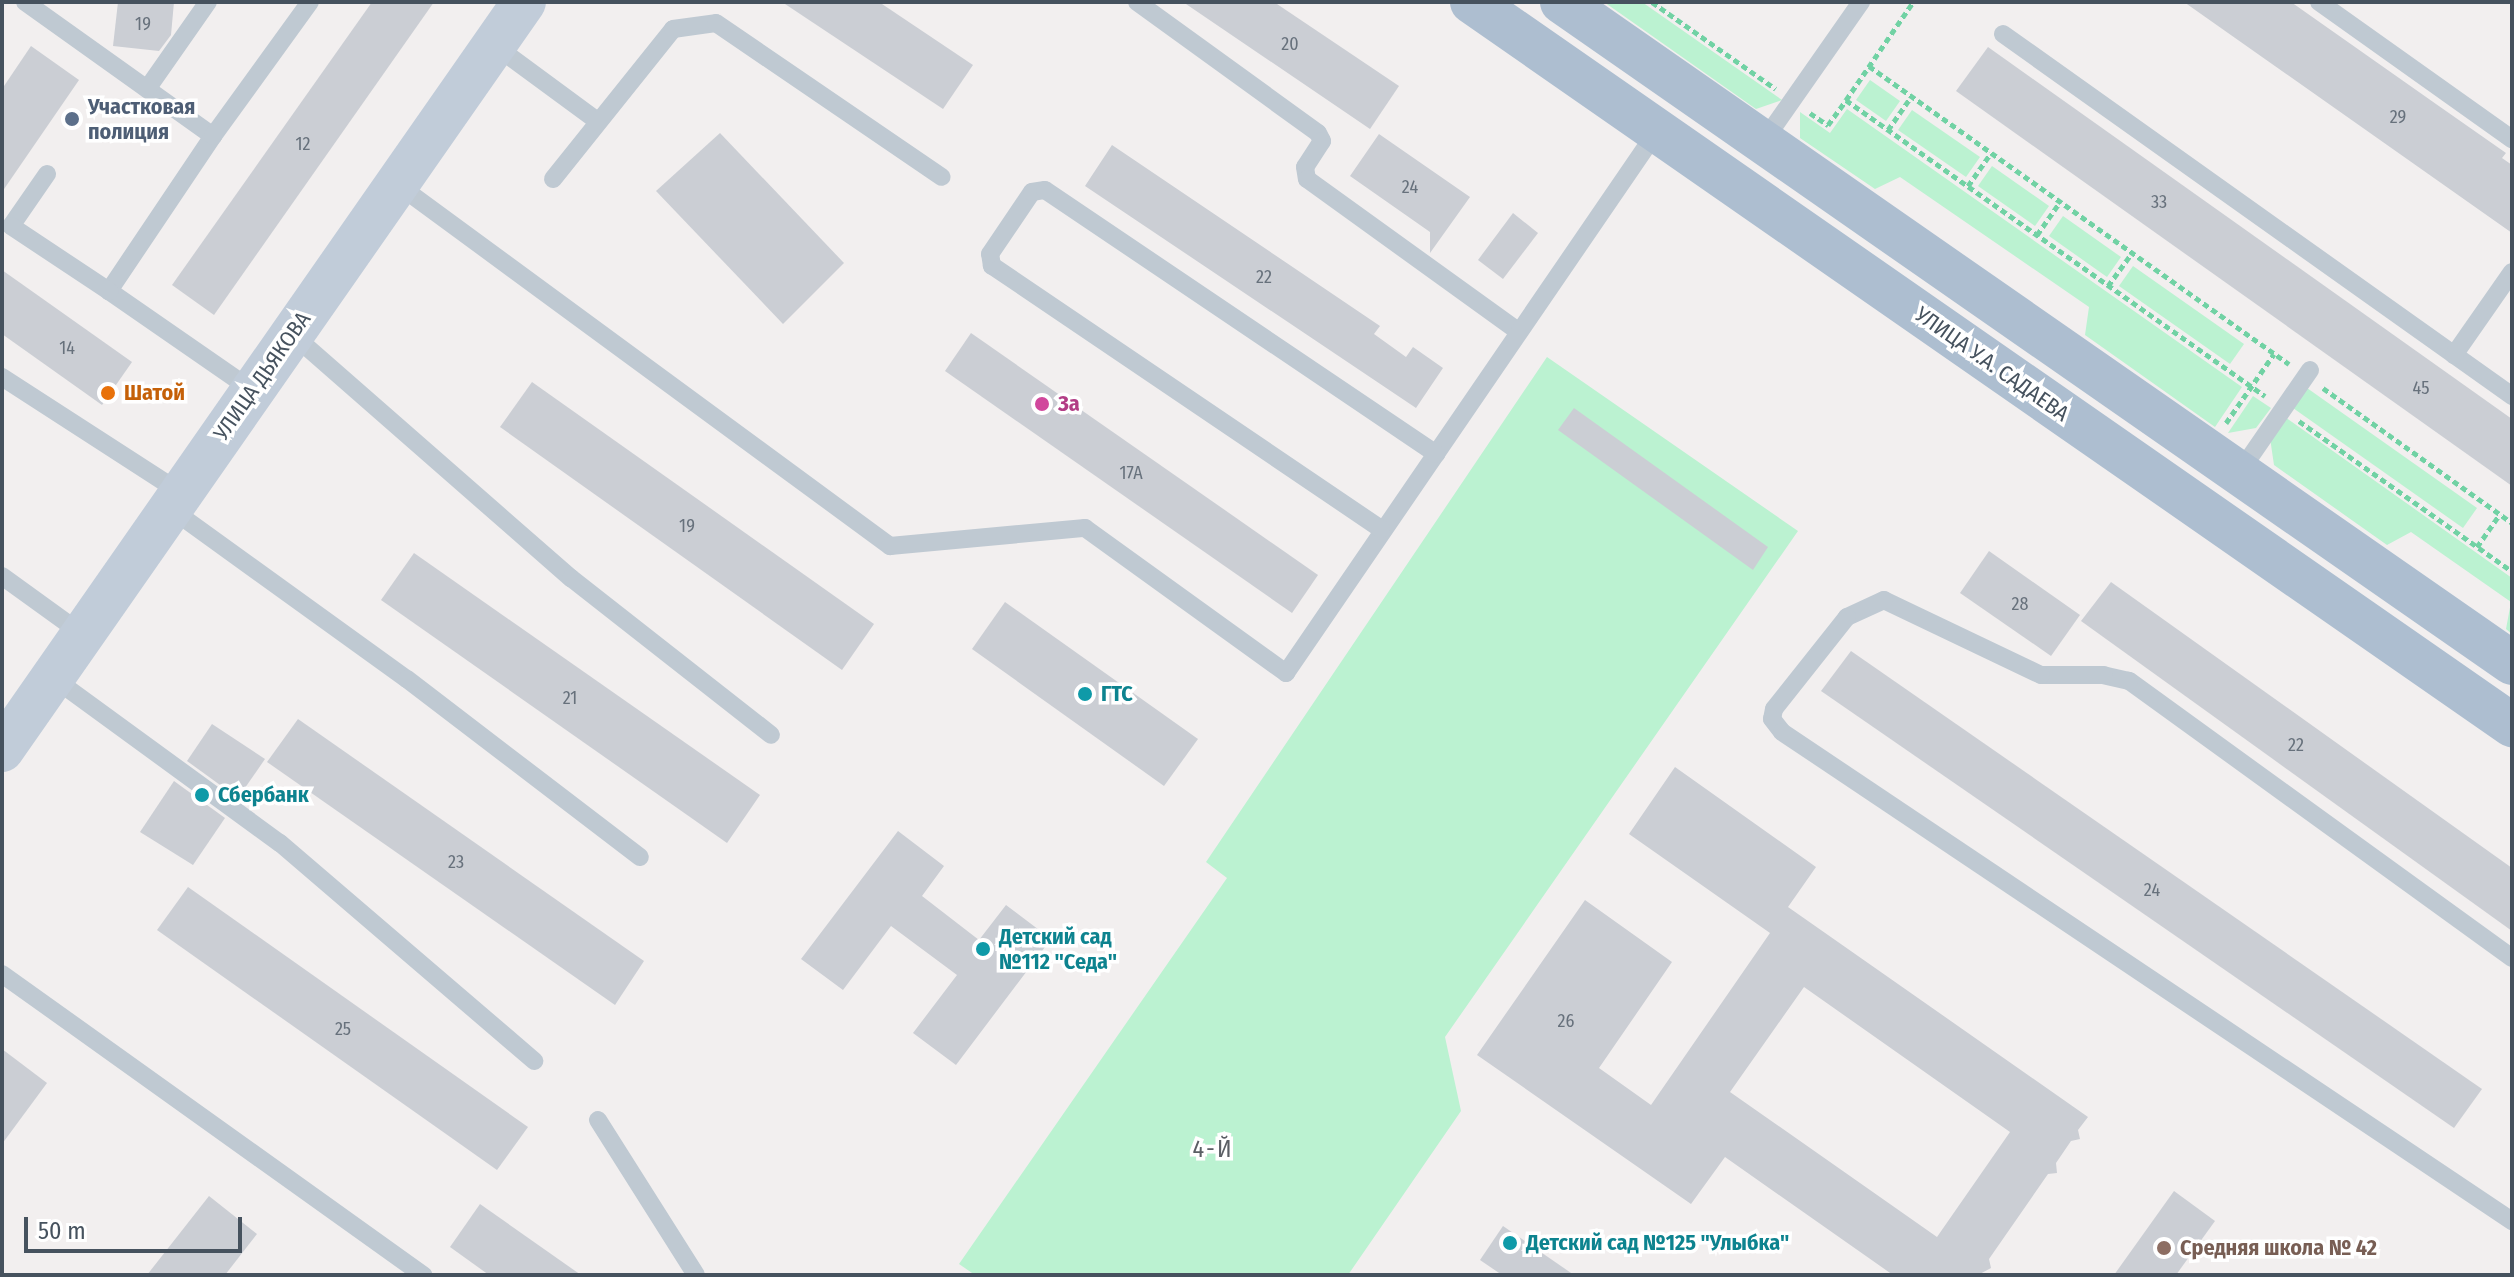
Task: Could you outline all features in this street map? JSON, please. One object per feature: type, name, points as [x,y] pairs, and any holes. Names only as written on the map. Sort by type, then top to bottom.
[{"type":"main road","name":"УЛИЦА У.А. САДАЕВА","points":[[1472,2],[2512,725]]},
{"type":"main road","points":[[1562,2],[2512,663]]},
{"type":"street","name":"УЛИЦА ДЬЯКОВА","points":[[2,749],[524,2]]},
{"type":"lane","points":[[25,2],[213,136]]},
{"type":"lane","points":[[147,89],[208,2]]},
{"type":"lane","points":[[109,291],[213,136],[310,2]]},
{"type":"lane","points":[[1137,2],[1318,133],[1320,145],[1303,171],[1307,179],[1519,332]]},
{"type":"lane","points":[[1763,142],[1861,2]]},
{"type":"lane","points":[[2319,2],[2512,139]]},
{"type":"lane","points":[[553,179],[596,120],[673,29],[716,23],[942,177]]},
{"type":"lane","points":[[2003,34],[2512,396]]},
{"type":"lane","points":[[494,45],[596,120]]},
{"type":"lane","points":[[397,184],[890,546],[1085,528],[1286,673],[1381,529],[1436,454],[1657,131]]},
{"type":"lane","points":[[47,174],[11,226],[252,390]]},
{"type":"lane","points":[[1381,529],[992,266],[990,254],[1032,192],[1045,190],[1436,454]]},
{"type":"lane","points":[[2454,355],[2512,272]]},
{"type":"lane","points":[[292,334],[571,578],[771,735]]},
{"type":"lane","points":[[2239,473],[2308,373]]},
{"type":"lane","points":[[2,377],[174,500],[640,857]]},
{"type":"lane","points":[[2,576],[82,634]]},
{"type":"lane","points":[[2512,958],[2129,681],[2104,675],[2041,675],[1884,600],[1847,617],[1774,709],[1772,719],[1782,732],[2512,1221]]},
{"type":"lane","points":[[52,677],[280,843],[534,1061]]},
{"type":"lane","points":[[2,974],[423,1275]]},
{"type":"lane","points":[[598,1120],[696,1275]]},
{"type":"path","points":[[1652,2],[1828,125],[1913,2]]},
{"type":"path","points":[[1869,66],[2274,354],[2308,373],[2512,523]]},
{"type":"path","points":[[1888,130],[1911,97]]},
{"type":"path","points":[[1846,100],[2512,571]]},
{"type":"path","points":[[1968,186],[1991,153]]},
{"type":"path","points":[[2037,235],[2060,202]]},
{"type":"path","points":[[2108,286],[2132,253]]},
{"type":"path","points":[[2221,430],[2274,354]]},
{"type":"path","points":[[2477,547],[2500,514]]},
{"type":"green space","points":[[1604,2],[1642,2],[1782,100],[1756,109]]},
{"type":"green space","points":[[1870,80],[1900,101],[1886,121],[1856,100]]},
{"type":"green space","points":[[1847,109],[2242,387],[2215,427],[2085,335],[2089,307],[1900,177],[1875,189],[1800,138],[1800,112],[1830,133]]},
{"type":"green space","points":[[1912,110],[1980,157],[1966,177],[1898,130]]},
{"type":"green space","points":[[1992,166],[2049,206],[2035,226],[1978,186]]},
{"type":"green space","points":[[2063,216],[2121,257],[2107,277],[2049,236]]},
{"type":"green space","points":[[2133,266],[2244,344],[2230,364],[2119,286]]},
{"type":"green space","points":[[1547,357],[1798,531],[1445,1037],[1461,1111],[1348,1275],[975,1275],[959,1264],[1227,878],[1206,862]]},
{"type":"green space","points":[[2307,388],[2477,508],[2463,528],[2293,408]]},
{"type":"green space","points":[[2253,396],[2271,408],[2256,428],[2228,433]]},
{"type":"green space","points":[[2285,417],[2512,578],[2512,634],[2506,629],[2511,602],[2411,532],[2387,545],[2274,465],[2270,438]]},
{"type":"building","points":[[118,2],[174,2],[171,35],[159,51],[113,46]]},
{"type":"building","points":[[372,2],[434,2],[214,315],[172,285]]},
{"type":"building","points":[[782,2],[879,2],[973,65],[943,109]]},
{"type":"building","points":[[1183,2],[1274,2],[1399,86],[1370,129]]},
{"type":"building","points":[[2184,2],[2291,2],[2506,153],[2502,158],[2512,165],[2512,233]]},
{"type":"building","points":[[31,46],[79,80],[2,192],[2,89]]},
{"type":"building","points":[[1988,47],[2512,419],[2512,486],[1956,91]]},
{"type":"building","points":[[720,133],[844,263],[783,324],[656,191]]},
{"type":"building","points":[[1379,134],[1470,197],[1430,253],[1430,232],[1350,176]]},
{"type":"building","points":[[1112,145],[1380,326],[1374,334],[1406,357],[1413,347],[1443,368],[1416,408],[1085,186]]},
{"type":"building","points":[[1513,213],[1538,233],[1503,279],[1478,260]]},
{"type":"building","points":[[2,270],[132,362],[102,405],[2,334]]},
{"type":"building","points":[[971,333],[1318,575],[1292,613],[945,371]]},
{"type":"building","points":[[532,382],[874,624],[842,670],[500,427]]},
{"type":"building","points":[[1574,408],[1768,547],[1753,570],[1558,430]]},
{"type":"building","points":[[1989,551],[2080,615],[2051,656],[1960,593]]},
{"type":"building","points":[[414,553],[760,795],[727,843],[381,600]]},
{"type":"building","points":[[2111,582],[2512,868],[2512,931],[2081,621]]},
{"type":"building","name":"ГТС","points":[[1005,602],[1198,739],[1164,786],[972,649]]},
{"type":"building","points":[[1851,651],[2482,1089],[2454,1128],[1821,691]]},
{"type":"building","points":[[298,719],[644,961],[615,1005],[267,762]]},
{"type":"building","points":[[212,724],[265,759],[238,798],[187,761]]},
{"type":"building","points":[[1675,767],[1816,867],[1788,907],[2088,1117],[2078,1130],[2080,1139],[2071,1141],[2056,1163],[2057,1173],[2048,1174],[1989,1259],[1991,1268],[1978,1275],[1893,1275],[1725,1157],[1691,1204],[1477,1055],[1585,900],[1672,962],[1599,1068],[1651,1105],[1770,933],[1629,834]],"holes":[[[1804,987],[2010,1132],[1937,1237],[1730,1092]]]},
{"type":"building","points":[[174,781],[225,818],[193,865],[140,832]]},
{"type":"building","name":"Детский сад №112 \"Седа\"","points":[[898,831],[944,866],[922,896],[979,940],[1006,905],[1051,939],[956,1065],[913,1033],[957,975],[891,926],[843,990],[801,959]]},
{"type":"building","points":[[188,887],[528,1127],[497,1170],[157,930]]},
{"type":"building","points":[[2,1049],[47,1083],[2,1144]]},
{"type":"building","name":"Средняя школа № 42","points":[[2174,1191],[2215,1221],[2176,1275],[2114,1275]]},
{"type":"building","points":[[209,1196],[257,1234],[225,1275],[147,1275]]},
{"type":"building","points":[[480,1204],[581,1275],[489,1275],[450,1247]]},
{"type":"building","name":"Детский сад №125 \"Улыбка\"","points":[[1503,1226],[1574,1275],[1502,1275],[1480,1260]]},
{"type":"place","name":"Участковая полиция","points":[[72,119]]},
{"type":"place","name":"Шатой","points":[[108,393]]},
{"type":"place","name":"За","points":[[1042,404]]},
{"type":"place","name":"ГТС","points":[[1085,694]]},
{"type":"place","name":"Сбербанк","points":[[202,795]]},
{"type":"place","name":"Детский сад №112 \"Седа\"","points":[[983,949]]},
{"type":"place","name":"Детский сад №125 \"Улыбка\"","points":[[1510,1243]]},
{"type":"place","name":"Средняя школа № 42","points":[[2164,1248]]},
{"type":"district","name":"4-Й","points":[[1213,1150]]}]
